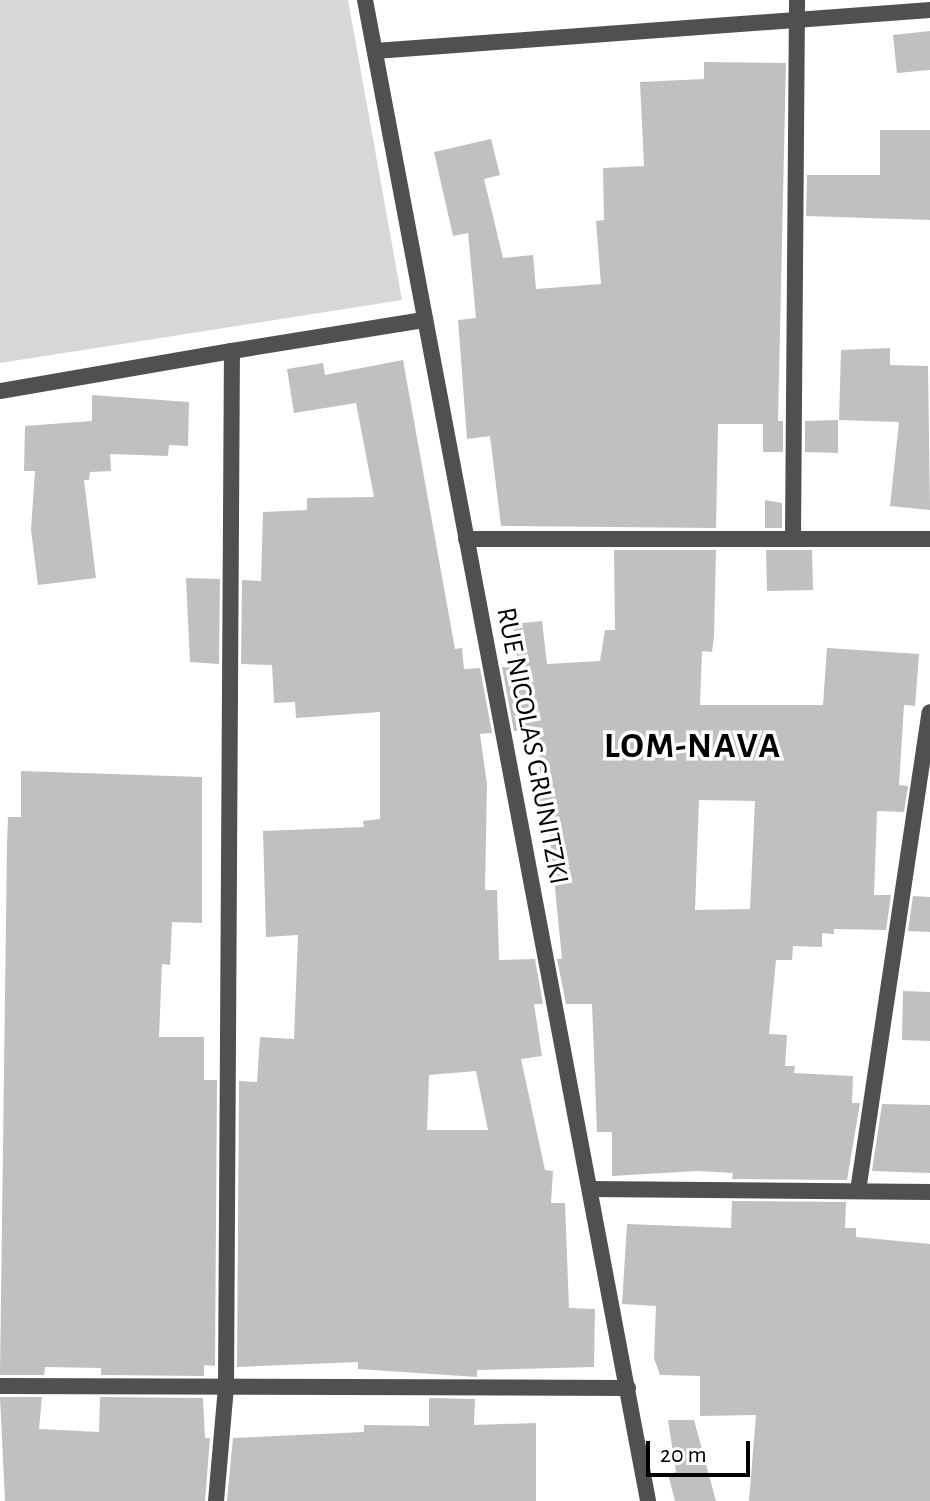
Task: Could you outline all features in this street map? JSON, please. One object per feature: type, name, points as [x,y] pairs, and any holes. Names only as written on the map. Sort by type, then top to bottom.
[{"type":"street","name":"RUE NICOLAS GRUNITZKI","points":[[365,0],[648,1501]]},
{"type":"street","points":[[793,536],[797,0]]},
{"type":"street","points":[[375,51],[799,23],[930,10]]},
{"type":"street","points":[[0,391],[424,320]]},
{"type":"street","points":[[216,1501],[226,1386],[232,351]]},
{"type":"street","points":[[466,539],[793,536],[930,539]]},
{"type":"street","points":[[858,1191],[930,712]]},
{"type":"street","points":[[590,1189],[930,1192]]},
{"type":"street","points":[[0,1386],[628,1388]]},
{"type":"shaded area","points":[[0,0],[348,0],[402,300],[0,363]]},
{"type":"building","points":[[930,31],[930,70],[897,73],[893,35]]},
{"type":"building","points":[[704,62],[786,63],[778,421],[783,421],[783,452],[763,452],[763,424],[718,424],[716,528],[501,526],[490,436],[467,439],[458,320],[476,318],[468,233],[453,236],[434,152],[491,139],[500,175],[484,179],[503,258],[533,255],[536,289],[601,284],[596,221],[604,220],[603,168],[644,166],[640,82],[704,79]]},
{"type":"building","points":[[880,130],[930,130],[930,220],[806,216],[807,175],[880,175]]},
{"type":"building","points":[[890,348],[890,365],[928,366],[930,510],[890,506],[899,422],[839,420],[841,350]]},
{"type":"building","points":[[403,360],[455,649],[462,648],[464,669],[480,668],[492,733],[480,734],[487,784],[485,890],[497,890],[499,960],[535,959],[543,1004],[534,1004],[542,1056],[521,1059],[545,1170],[553,1171],[551,1203],[565,1203],[569,1308],[595,1309],[594,1367],[477,1370],[477,1377],[358,1369],[358,1362],[237,1367],[239,1081],[257,1082],[260,1037],[294,1039],[298,935],[266,937],[263,831],[364,827],[363,821],[380,819],[380,712],[296,718],[295,702],[274,703],[272,665],[241,664],[242,580],[261,581],[263,512],[307,510],[307,498],[374,497],[356,403],[294,413],[287,369],[323,363],[325,375]],"holes":[[[476,1071],[488,1130],[427,1130],[429,1075]]]},
{"type":"building","points":[[92,395],[189,402],[188,446],[169,445],[168,456],[110,454],[111,471],[90,472],[89,480],[84,480],[96,578],[38,585],[31,530],[35,471],[24,471],[25,426],[92,421]]},
{"type":"building","points":[[838,420],[838,453],[805,452],[805,421]]},
{"type":"building","points":[[765,500],[782,503],[782,528],[765,528]]},
{"type":"building","points":[[614,550],[716,550],[714,637],[712,652],[702,651],[700,705],[823,705],[827,648],[919,654],[915,706],[904,705],[899,785],[908,786],[904,812],[877,811],[874,895],[891,895],[886,930],[834,929],[834,934],[822,933],[822,947],[793,946],[792,960],[776,960],[769,1034],[787,1035],[785,1066],[795,1066],[794,1073],[853,1076],[852,1103],[860,1103],[847,1180],[732,1179],[733,1173],[697,1171],[612,1176],[612,1132],[597,1132],[592,1004],[566,1004],[557,959],[562,959],[548,817],[540,817],[539,730],[514,731],[502,667],[518,666],[513,624],[542,621],[547,664],[600,661],[605,630],[615,630]],"holes":[[[699,800],[755,801],[750,909],[695,910]]]},
{"type":"building","points":[[766,550],[812,550],[813,590],[767,591]]},
{"type":"building","points":[[186,578],[220,579],[219,664],[190,662]]},
{"type":"building","points":[[21,771],[202,777],[202,923],[172,922],[170,965],[162,964],[159,1037],[204,1037],[204,1080],[217,1080],[215,1366],[204,1365],[204,1376],[101,1375],[101,1368],[45,1367],[44,1375],[0,1375],[7,844],[8,817],[21,817]]},
{"type":"building","points":[[913,896],[930,897],[930,932],[908,931]]},
{"type":"building","points":[[903,991],[930,992],[930,1041],[902,1040]]},
{"type":"building","points":[[882,1104],[930,1105],[930,1173],[872,1171]]},
{"type":"building","points":[[732,1201],[846,1202],[845,1228],[856,1228],[856,1237],[930,1244],[930,1501],[749,1501],[756,1415],[700,1416],[700,1376],[660,1375],[654,1358],[656,1306],[622,1304],[627,1224],[731,1228]]},
{"type":"building","points":[[0,1397],[42,1397],[39,1429],[99,1432],[100,1397],[203,1398],[205,1438],[210,1438],[205,1501],[5,1501]]},
{"type":"building","points":[[429,1398],[475,1399],[474,1425],[536,1423],[536,1501],[227,1501],[233,1438],[364,1432],[364,1425],[429,1426]]},
{"type":"building","points":[[668,1420],[694,1420],[716,1501],[675,1501],[668,1474],[676,1472]]},
{"type":"district","name":"LOM-NAVA","points":[[693,747]]}]
